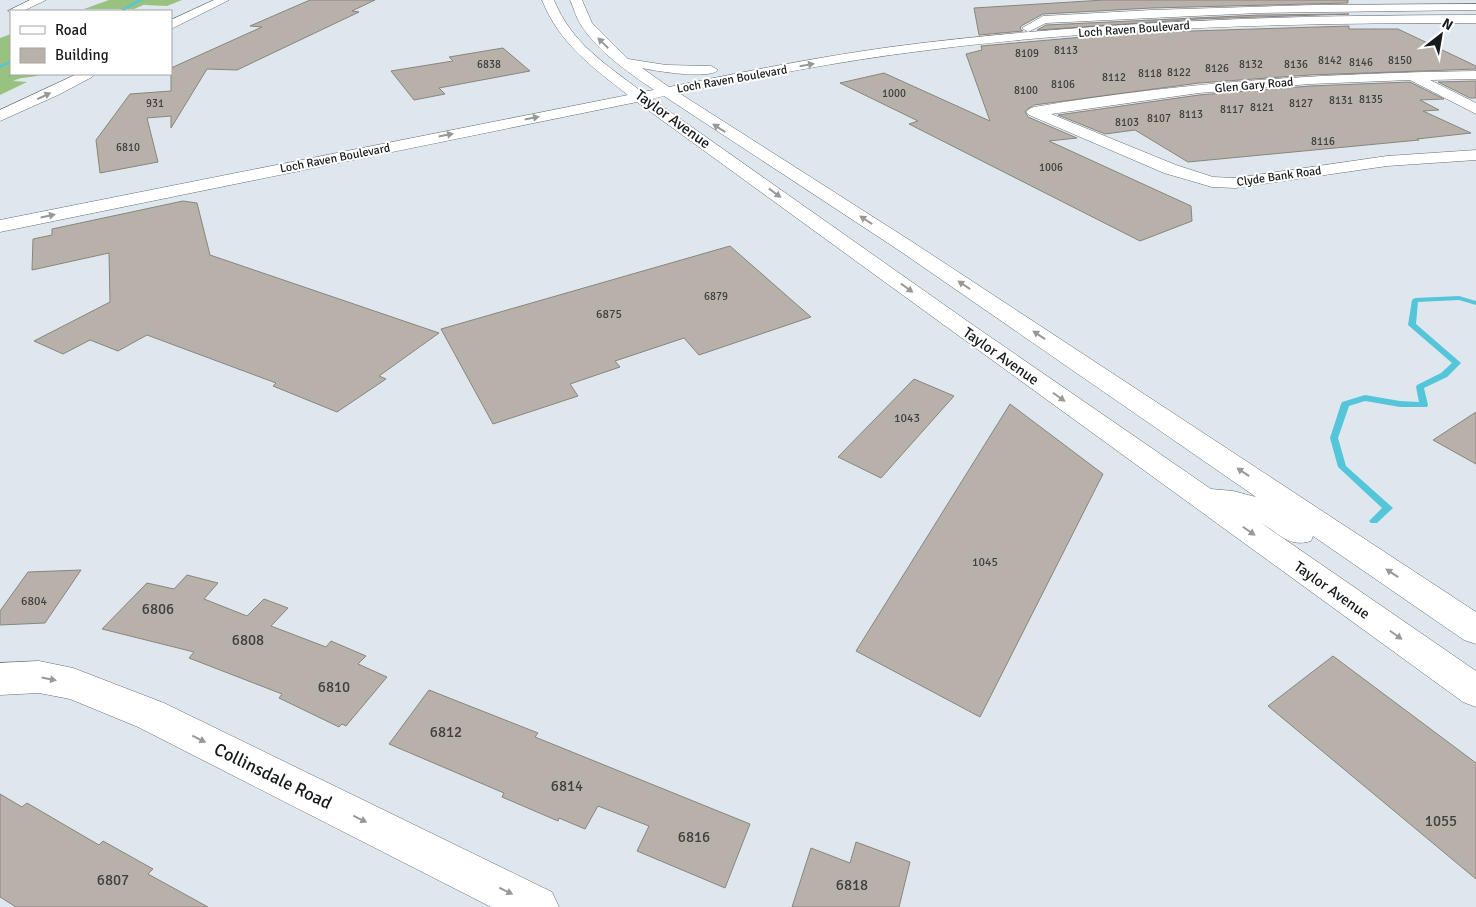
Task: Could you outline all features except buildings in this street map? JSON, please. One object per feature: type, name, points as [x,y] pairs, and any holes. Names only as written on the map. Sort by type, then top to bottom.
[{"type":"main road","points":[[19,10],[40,0]]},
{"type":"main road","points":[[173,19],[198,0]]},
{"type":"main road","points":[[173,19],[223,0]]},
{"type":"main road","name":"Taylor Avenue","points":[[548,0],[558,26],[573,43],[627,87],[1476,691]]},
{"type":"main road","name":"Taylor Avenue","points":[[576,0],[586,24],[604,45],[621,60],[652,82],[702,116],[907,246],[1476,630]]},
{"type":"main road","points":[[1299,0],[1312,7]]},
{"type":"main road","points":[[1455,0],[1475,11]]},
{"type":"main road","name":"Loch Raven Boulevard","points":[[1028,28],[1043,20],[1187,10],[1312,7],[1475,11]]},
{"type":"main road","name":"Loch Raven Boulevard","points":[[59,196],[566,102],[640,96],[665,91],[715,75],[873,45],[1028,28],[1238,14],[1475,11]]},
{"type":"main road","name":"Loch Raven Boulevard","points":[[0,226],[652,82],[1021,37],[1260,21],[1475,11]]},
{"type":"main road","points":[[621,60],[666,69],[715,75]]},
{"type":"main road","points":[[595,83],[601,72],[599,66]]},
{"type":"main road","points":[[0,102],[58,75]]},
{"type":"main road","points":[[0,116],[85,75]]},
{"type":"main road","points":[[702,116],[698,96],[715,75]]},
{"type":"main road","name":"Glen Gary Road","points":[[1034,112],[1135,96],[1227,86],[1347,78],[1476,75]]},
{"type":"main road","points":[[1410,76],[1476,109]]},
{"type":"main road","points":[[566,102],[626,109],[653,115],[682,126]]},
{"type":"main road","name":"Clyde Bank Road","points":[[1034,112],[1170,169],[1192,177],[1218,182],[1249,182],[1388,161],[1476,155]]},
{"type":"main road","points":[[1204,499],[1228,499],[1254,506],[1275,516],[1392,596],[1444,623],[1476,634]]},
{"type":"main road","name":"Collinsdale Road","points":[[0,678],[39,678],[73,684],[151,715],[537,907]]},
{"type":"green space","points":[[109,0],[182,0],[167,6],[144,5],[148,3],[134,9],[84,9]]},
{"type":"green space","points":[[10,34],[10,75],[40,75],[13,81],[27,82],[0,95],[0,38]]},
{"type":"waterway","points":[[123,10],[141,0]]},
{"type":"waterway","points":[[0,67],[10,62]]},
{"type":"waterway","points":[[1374,521],[1388,508],[1342,467],[1334,438],[1345,404],[1365,398],[1400,404],[1424,405],[1420,387],[1444,375],[1457,363],[1412,325],[1415,300],[1459,298],[1476,303]]}]
